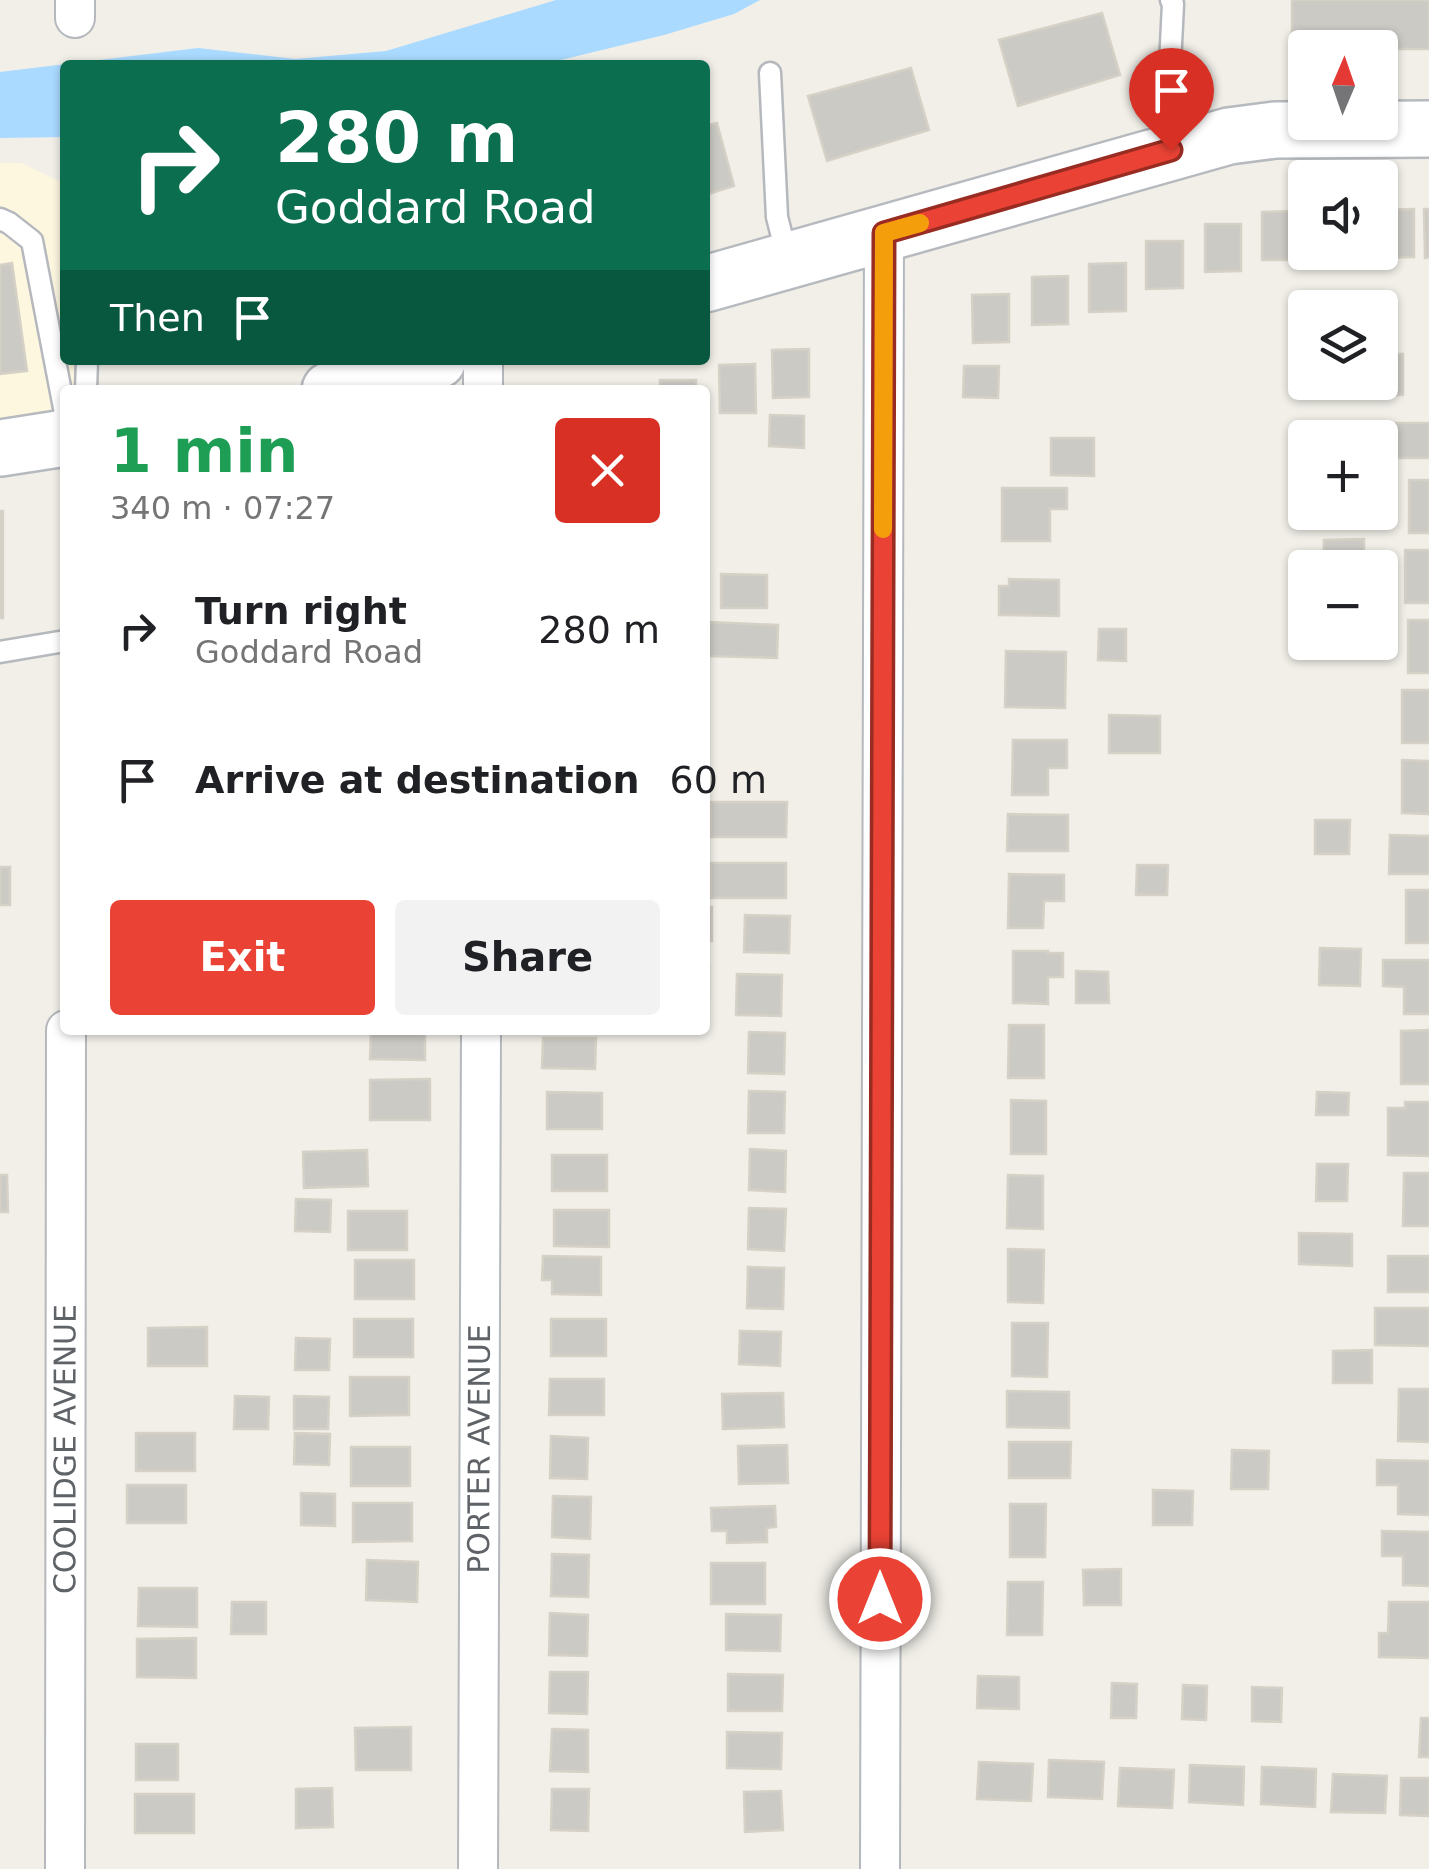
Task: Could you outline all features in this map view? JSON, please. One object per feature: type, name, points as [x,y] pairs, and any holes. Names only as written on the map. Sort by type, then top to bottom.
[{"type":"street","points":[[710,283],[1229,136],[1275,130],[1429,128]]},
{"type":"street","points":[[880,1869],[884,233]]},
{"type":"street","points":[[348,385],[420,365]]},
{"type":"street","points":[[0,448],[60,439]]},
{"type":"street","name":"COOLIDGE AVENUE","points":[[64,1869],[66,1035]]},
{"type":"street","name":"PORTER AVENUE","points":[[478,1869],[481,1035]]},
{"type":"lane","points":[[1171,0],[1171,150]]},
{"type":"lane","points":[[770,74],[777,217],[788,260]]},
{"type":"lane","points":[[0,219],[32,241],[60,387]]},
{"type":"lane","points":[[0,652],[60,642]]},
{"type":"shaded area","points":[[0,163],[21,163],[60,182],[60,365],[87,365],[86,385],[60,385],[60,439],[0,448]]},
{"type":"water","points":[[556,0],[760,0],[734,14],[561,60],[99,60],[198,48],[295,59],[386,51]]},
{"type":"water","points":[[60,65],[60,137],[0,138],[0,72]]},
{"type":"building","points":[[1292,0],[1429,0],[1429,49],[1398,49],[1398,30],[1292,30]]},
{"type":"building","points":[[1102,13],[1120,75],[1018,106],[999,40]]},
{"type":"building","points":[[911,68],[929,130],[827,161],[808,96]]},
{"type":"building","points":[[717,123],[734,186],[710,193],[710,125]]},
{"type":"building","points":[[1398,209],[1414,209],[1414,257],[1398,257]]},
{"type":"building","points":[[1424,209],[1429,209],[1429,257],[1425,258]]},
{"type":"building","points":[[1288,211],[1288,260],[1262,260],[1262,212]]},
{"type":"building","points":[[1205,224],[1241,224],[1241,271],[1205,272]]},
{"type":"building","points":[[1146,241],[1183,241],[1183,288],[1146,289]]},
{"type":"building","points":[[12,263],[27,371],[0,374],[0,265]]},
{"type":"building","points":[[1126,263],[1126,311],[1089,312],[1089,264]]},
{"type":"building","points":[[1068,276],[1068,324],[1032,325],[1032,277]]},
{"type":"building","points":[[1009,294],[1009,342],[973,343],[972,295]]},
{"type":"building","points":[[809,349],[809,397],[773,398],[772,350]]},
{"type":"building","points":[[1398,354],[1403,354],[1403,395],[1398,395]]},
{"type":"building","points":[[755,364],[756,413],[720,413],[719,365]]},
{"type":"building","points":[[964,366],[999,366],[998,398],[963,397]]},
{"type":"building","points":[[660,380],[696,380],[696,385],[660,385]]},
{"type":"building","points":[[770,415],[804,416],[804,448],[769,446]]},
{"type":"building","points":[[1398,423],[1429,423],[1429,458],[1398,458]]},
{"type":"building","points":[[1051,438],[1094,438],[1094,476],[1051,475]]},
{"type":"building","points":[[1409,480],[1429,480],[1429,533],[1409,533]]},
{"type":"building","points":[[1002,488],[1067,488],[1067,509],[1050,509],[1050,541],[1002,541]]},
{"type":"building","points":[[3,511],[3,618],[0,618]]},
{"type":"building","points":[[1364,539],[1364,550],[1324,550],[1324,540]]},
{"type":"building","points":[[1405,550],[1429,550],[1429,603],[1405,603]]},
{"type":"building","points":[[721,574],[767,575],[767,608],[721,608]]},
{"type":"building","points":[[1009,579],[1059,580],[1059,616],[999,615],[999,586],[1009,586]]},
{"type":"building","points":[[1408,620],[1429,620],[1429,673],[1408,673]]},
{"type":"building","points":[[710,622],[778,625],[777,658],[710,656]]},
{"type":"building","points":[[1099,629],[1126,629],[1126,661],[1098,660]]},
{"type":"building","points":[[1006,651],[1066,652],[1065,708],[1005,707]]},
{"type":"building","points":[[1402,690],[1429,690],[1429,743],[1402,743]]},
{"type":"building","points":[[1109,715],[1160,716],[1160,753],[1109,753]]},
{"type":"building","points":[[1013,740],[1067,740],[1067,768],[1048,768],[1048,795],[1012,795]]},
{"type":"building","points":[[1402,760],[1429,761],[1429,814],[1402,813]]},
{"type":"building","points":[[711,802],[787,802],[786,837],[711,837]]},
{"type":"building","points":[[1008,814],[1068,815],[1068,851],[1007,851]]},
{"type":"building","points":[[1315,820],[1350,820],[1349,854],[1315,854]]},
{"type":"building","points":[[1390,835],[1429,836],[1429,874],[1389,874]]},
{"type":"building","points":[[711,863],[786,863],[786,898],[711,898]]},
{"type":"building","points":[[1137,865],[1168,865],[1167,895],[1136,895]]},
{"type":"building","points":[[0,867],[10,867],[10,905],[0,905]]},
{"type":"building","points":[[1009,874],[1064,875],[1064,901],[1044,901],[1043,928],[1008,928]]},
{"type":"building","points":[[1406,890],[1429,890],[1429,943],[1406,943]]},
{"type":"building","points":[[710,907],[712,907],[710,941]]},
{"type":"building","points":[[745,915],[790,916],[789,953],[744,952]]},
{"type":"building","points":[[1320,948],[1361,949],[1360,986],[1319,985]]},
{"type":"building","points":[[1013,951],[1063,953],[1063,977],[1048,977],[1048,1004],[1013,1003]]},
{"type":"building","points":[[1383,960],[1429,960],[1429,1014],[1404,1014],[1404,987],[1383,986]]},
{"type":"building","points":[[1076,971],[1108,972],[1109,1003],[1076,1003]]},
{"type":"building","points":[[737,974],[782,975],[781,1016],[736,1015]]},
{"type":"building","points":[[1009,1025],[1044,1025],[1044,1078],[1008,1078]]},
{"type":"building","points":[[1429,1030],[1429,1084],[1401,1084],[1401,1031]]},
{"type":"building","points":[[749,1032],[785,1033],[784,1074],[748,1073]]},
{"type":"building","points":[[371,1035],[425,1035],[425,1060],[370,1059]]},
{"type":"building","points":[[543,1038],[596,1038],[595,1069],[542,1068]]},
{"type":"building","points":[[430,1079],[430,1120],[370,1120],[370,1080]]},
{"type":"building","points":[[749,1091],[785,1092],[784,1133],[748,1133]]},
{"type":"building","points":[[547,1092],[602,1093],[602,1129],[547,1129]]},
{"type":"building","points":[[1317,1092],[1349,1093],[1348,1115],[1316,1115]]},
{"type":"building","points":[[1011,1100],[1046,1101],[1046,1154],[1011,1154]]},
{"type":"building","points":[[1405,1102],[1429,1102],[1429,1156],[1388,1155],[1388,1108],[1405,1108]]},
{"type":"building","points":[[750,1149],[786,1151],[785,1192],[749,1190]]},
{"type":"building","points":[[367,1150],[368,1186],[304,1188],[303,1152]]},
{"type":"building","points":[[552,1155],[607,1155],[607,1191],[552,1191]]},
{"type":"building","points":[[1317,1164],[1348,1164],[1347,1201],[1316,1201]]},
{"type":"building","points":[[1404,1173],[1429,1173],[1429,1226],[1403,1226]]},
{"type":"building","points":[[0,1175],[7,1175],[8,1212],[0,1212]]},
{"type":"building","points":[[1008,1175],[1043,1176],[1043,1229],[1007,1228]]},
{"type":"building","points":[[296,1199],[331,1200],[330,1232],[295,1231]]},
{"type":"building","points":[[749,1208],[786,1209],[784,1251],[748,1249]]},
{"type":"building","points":[[554,1210],[609,1210],[609,1247],[554,1246]]},
{"type":"building","points":[[348,1211],[407,1211],[407,1250],[348,1250]]},
{"type":"building","points":[[1299,1233],[1352,1234],[1352,1266],[1299,1264]]},
{"type":"building","points":[[1008,1249],[1044,1250],[1043,1303],[1008,1302]]},
{"type":"building","points":[[543,1256],[601,1257],[601,1295],[552,1294],[552,1280],[542,1280]]},
{"type":"building","points":[[1388,1256],[1429,1256],[1429,1292],[1388,1292]]},
{"type":"building","points":[[355,1260],[414,1260],[414,1299],[355,1299]]},
{"type":"building","points":[[748,1267],[784,1268],[783,1309],[747,1308]]},
{"type":"building","points":[[1375,1308],[1429,1308],[1429,1346],[1375,1345]]},
{"type":"building","points":[[354,1319],[413,1319],[413,1357],[354,1357]]},
{"type":"building","points":[[551,1319],[606,1319],[606,1356],[551,1356]]},
{"type":"building","points":[[1012,1323],[1048,1323],[1047,1377],[1012,1376]]},
{"type":"building","points":[[207,1327],[207,1366],[148,1366],[148,1328]]},
{"type":"building","points":[[740,1331],[781,1332],[780,1366],[739,1364]]},
{"type":"building","points":[[296,1338],[330,1339],[329,1370],[295,1370]]},
{"type":"building","points":[[1372,1350],[1372,1383],[1333,1383],[1333,1351]]},
{"type":"building","points":[[350,1377],[409,1377],[409,1415],[350,1416]]},
{"type":"building","points":[[550,1379],[604,1379],[604,1415],[549,1415]]},
{"type":"building","points":[[1399,1389],[1429,1389],[1429,1442],[1398,1441]]},
{"type":"building","points":[[1007,1391],[1069,1392],[1069,1428],[1007,1427]]},
{"type":"building","points":[[783,1393],[784,1427],[723,1429],[722,1394]]},
{"type":"building","points":[[235,1396],[269,1397],[268,1429],[234,1429]]},
{"type":"building","points":[[294,1396],[329,1397],[328,1429],[294,1429]]},
{"type":"building","points":[[136,1433],[195,1433],[195,1471],[136,1471]]},
{"type":"building","points":[[295,1433],[330,1434],[329,1465],[294,1464]]},
{"type":"building","points":[[551,1436],[588,1438],[587,1479],[550,1478]]},
{"type":"building","points":[[1009,1442],[1071,1442],[1070,1478],[1009,1478]]},
{"type":"building","points":[[787,1445],[788,1483],[739,1484],[738,1446]]},
{"type":"building","points":[[351,1447],[410,1447],[410,1486],[351,1486]]},
{"type":"building","points":[[1232,1450],[1269,1451],[1268,1489],[1231,1489]]},
{"type":"building","points":[[1377,1460],[1429,1461],[1429,1515],[1398,1514],[1398,1485],[1377,1485]]},
{"type":"building","points":[[127,1485],[186,1485],[186,1523],[127,1523]]},
{"type":"building","points":[[1153,1490],[1193,1491],[1192,1525],[1153,1525]]},
{"type":"building","points":[[301,1493],[335,1494],[335,1526],[301,1525]]},
{"type":"building","points":[[553,1496],[591,1497],[590,1539],[552,1537]]},
{"type":"building","points":[[353,1503],[412,1503],[412,1541],[353,1542]]},
{"type":"building","points":[[1010,1504],[1046,1504],[1045,1557],[1010,1557]]},
{"type":"building","points":[[775,1506],[776,1527],[767,1528],[767,1542],[727,1543],[727,1531],[712,1531],[711,1508]]},
{"type":"building","points":[[1382,1531],[1429,1532],[1429,1586],[1403,1585],[1403,1556],[1382,1556]]},
{"type":"building","points":[[552,1554],[589,1555],[588,1597],[551,1596]]},
{"type":"building","points":[[367,1560],[418,1562],[417,1602],[366,1600]]},
{"type":"building","points":[[711,1563],[765,1563],[765,1604],[711,1604]]},
{"type":"building","points":[[1121,1569],[1121,1605],[1084,1605],[1083,1570]]},
{"type":"building","points":[[1008,1582],[1043,1582],[1042,1635],[1007,1635]]},
{"type":"building","points":[[139,1588],[197,1588],[197,1627],[138,1626]]},
{"type":"building","points":[[232,1602],[266,1602],[266,1634],[231,1634]]},
{"type":"building","points":[[1389,1602],[1429,1602],[1429,1658],[1379,1657],[1379,1633],[1388,1633]]},
{"type":"building","points":[[550,1613],[588,1615],[587,1656],[549,1655]]},
{"type":"building","points":[[726,1614],[781,1615],[780,1651],[726,1650]]},
{"type":"building","points":[[196,1638],[196,1678],[137,1677],[137,1639]]},
{"type":"building","points":[[550,1672],[588,1672],[587,1714],[549,1713]]},
{"type":"building","points":[[728,1674],[783,1675],[782,1711],[728,1711]]},
{"type":"building","points":[[978,1676],[1019,1677],[1019,1709],[977,1708]]},
{"type":"building","points":[[1112,1683],[1137,1684],[1136,1718],[1111,1718]]},
{"type":"building","points":[[1183,1685],[1207,1686],[1206,1720],[1182,1719]]},
{"type":"building","points":[[1252,1687],[1282,1688],[1281,1722],[1252,1721]]},
{"type":"building","points":[[1421,1718],[1429,1718],[1429,1757],[1419,1757]]},
{"type":"building","points":[[411,1727],[411,1770],[356,1770],[355,1728]]},
{"type":"building","points":[[552,1729],[588,1730],[588,1772],[550,1771]]},
{"type":"building","points":[[727,1732],[782,1733],[781,1769],[727,1768]]},
{"type":"building","points":[[136,1744],[178,1744],[178,1780],[136,1780]]},
{"type":"building","points":[[1049,1760],[1104,1762],[1102,1799],[1048,1797]]},
{"type":"building","points":[[979,1762],[1033,1764],[1031,1801],[977,1799]]},
{"type":"building","points":[[1190,1765],[1244,1767],[1243,1805],[1189,1802]]},
{"type":"building","points":[[1262,1767],[1316,1769],[1315,1807],[1261,1804]]},
{"type":"building","points":[[1120,1768],[1174,1770],[1172,1808],[1118,1806]]},
{"type":"building","points":[[1333,1774],[1387,1776],[1385,1813],[1331,1812]]},
{"type":"building","points":[[1401,1778],[1429,1778],[1429,1816],[1400,1815]]},
{"type":"building","points":[[332,1788],[333,1827],[296,1828],[296,1789]]},
{"type":"building","points":[[552,1789],[589,1789],[588,1831],[551,1830]]},
{"type":"building","points":[[781,1791],[783,1830],[745,1832],[744,1792]]},
{"type":"building","points":[[135,1794],[194,1794],[194,1833],[135,1833]]},
{"type":"slow traffic","points":[[883,529],[884,233],[920,223]]},
{"type":"route","points":[[880,1599],[884,233],[1171,150]]}]
